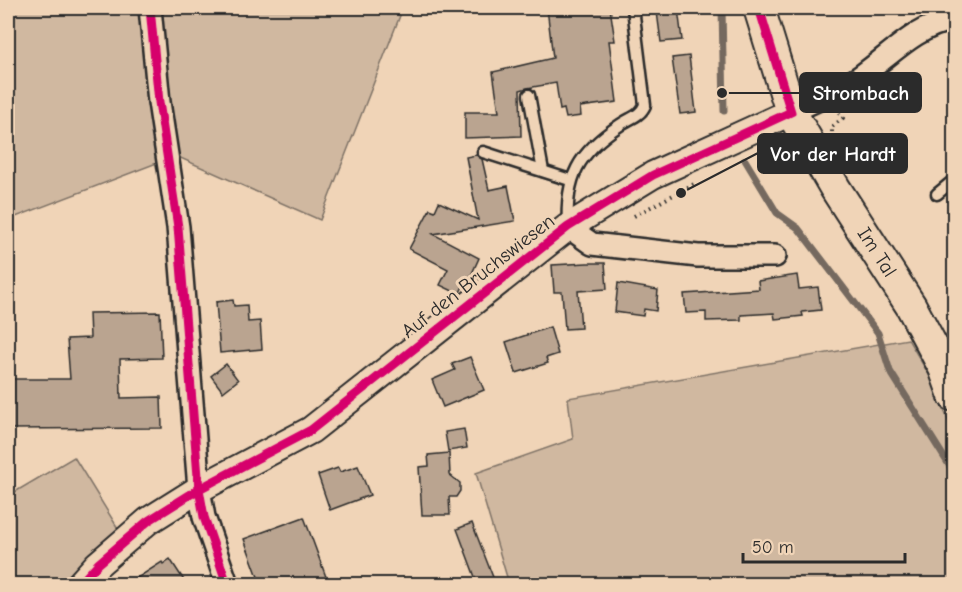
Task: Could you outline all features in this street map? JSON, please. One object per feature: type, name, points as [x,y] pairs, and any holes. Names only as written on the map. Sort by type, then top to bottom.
[{"type":"main road","name":"Im Tal","points":[[759,8],[791,112],[835,188],[911,306],[944,368],[954,396]]},
{"type":"street","points":[[150,8],[159,102],[178,227],[199,489],[204,518],[227,585]]},
{"type":"street","points":[[791,112],[860,77],[910,36],[934,23],[954,19]]},
{"type":"street","name":"Auf den Bruchswiesen","points":[[80,585],[98,564],[148,522],[199,489],[311,430],[568,227],[653,175],[791,112]]},
{"type":"street","name":"Auf den Bruchswiesen","points":[[568,227],[592,244],[698,256],[775,256]]},
{"type":"lane","points":[[568,227],[570,180],[578,163],[593,146],[620,124],[637,116],[645,105],[633,8]]},
{"type":"lane","points":[[529,95],[543,171]]},
{"type":"lane","points":[[483,152],[570,180]]},
{"type":"lane","points":[[937,194],[954,180]]},
{"type":"shaded area","points":[[8,8],[146,8],[162,161],[8,220]]},
{"type":"shaded area","points":[[154,8],[403,8],[320,220],[176,156]]},
{"type":"shaded area","points":[[908,339],[932,380],[954,435],[954,584],[509,584],[476,473],[573,439],[568,398]]},
{"type":"shaded area","points":[[74,457],[119,530],[63,584],[8,584],[8,496]]},
{"type":"building","points":[[547,8],[610,8],[615,41],[609,41],[617,102],[580,107],[581,116],[566,118],[564,109],[560,110],[556,83],[527,88],[520,90],[521,136],[465,138],[465,112],[499,112],[493,72],[553,58]]},
{"type":"building","points":[[678,9],[682,40],[661,42],[657,12]]},
{"type":"building","points":[[689,56],[696,112],[680,114],[672,58]]},
{"type":"building","points":[[476,155],[482,159],[489,190],[508,186],[515,221],[433,234],[479,258],[469,280],[467,279],[459,294],[440,285],[448,269],[409,249],[430,209],[435,211],[439,202],[478,220],[466,157]]},
{"type":"building","points":[[605,263],[607,289],[578,291],[581,328],[565,329],[562,292],[554,292],[552,265]]},
{"type":"building","points":[[797,275],[799,289],[818,287],[821,310],[802,312],[803,316],[775,319],[774,313],[741,315],[741,320],[706,321],[706,312],[686,313],[684,294],[759,289],[758,281]]},
{"type":"building","points":[[618,283],[658,290],[656,311],[644,309],[643,316],[615,312]]},
{"type":"building","points":[[233,300],[234,306],[247,305],[248,322],[260,321],[262,349],[220,353],[216,302]]},
{"type":"building","points":[[160,312],[162,358],[120,359],[121,398],[161,397],[162,428],[8,429],[8,379],[70,379],[67,339],[90,338],[89,313]]},
{"type":"building","points":[[550,327],[558,354],[546,358],[548,363],[516,373],[506,342]]},
{"type":"building","points":[[470,357],[484,390],[443,407],[432,380],[455,370],[452,364]]},
{"type":"building","points":[[226,364],[238,380],[223,392],[211,376]]},
{"type":"building","points":[[464,429],[467,448],[448,451],[445,432]]},
{"type":"building","points":[[449,453],[450,475],[460,483],[460,491],[456,497],[449,497],[450,515],[422,515],[419,467],[429,466],[428,455]]},
{"type":"building","points":[[358,466],[370,495],[330,510],[318,475],[338,468],[340,472]]},
{"type":"building","points":[[304,517],[329,585],[261,585],[244,539]]},
{"type":"building","points":[[472,523],[496,585],[478,585],[457,529]]},
{"type":"building","points":[[170,559],[187,585],[126,585],[162,562],[163,564]]},
{"type":"waterway","points":[[722,8],[724,111]]},
{"type":"waterway","points":[[745,160],[777,213],[798,228],[878,333],[890,371],[954,473]]},
{"type":"cycle path","points":[[150,8],[159,102],[178,227],[199,489],[204,517],[227,584]]},
{"type":"cycle path","points":[[80,584],[98,564],[148,521],[199,489],[311,430],[568,227],[653,175],[791,112],[759,8]]},
{"type":"place","name":"Strombach","points":[[722,93]]},
{"type":"place","name":"Vor der Hardt","points":[[681,193]]}]
